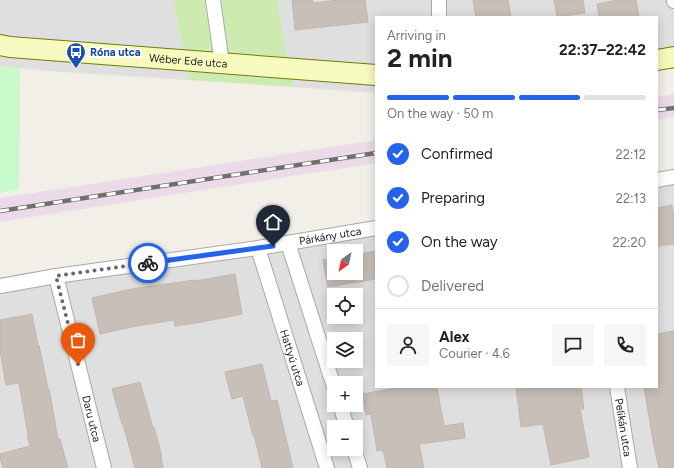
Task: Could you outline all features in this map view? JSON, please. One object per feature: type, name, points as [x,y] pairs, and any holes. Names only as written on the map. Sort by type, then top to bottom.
[{"type":"street","points":[[213,0],[222,64]]},
{"type":"street","points":[[438,0],[439,16]]},
{"type":"street","name":"Wéber Ede utca","points":[[0,45],[222,64],[375,75]]},
{"type":"street","points":[[658,60],[674,57]]},
{"type":"street","points":[[658,180],[674,177]]},
{"type":"street","name":"Párkány utca","points":[[0,286],[56,276],[258,248],[375,228]]},
{"type":"street","points":[[288,243],[330,376]]},
{"type":"street","name":"Hattyú utca","points":[[258,248],[327,468]]},
{"type":"street","name":"Daru utca","points":[[56,276],[104,468]]},
{"type":"street","name":"Pelikán utca","points":[[617,388],[630,468]]},
{"type":"street","points":[[356,456],[360,468]]},
{"type":"shaded area","points":[[0,0],[173,0],[189,80],[47,71],[0,66]]},
{"type":"shaded area","points":[[277,0],[674,0],[674,68],[658,71],[658,16],[375,16],[375,93],[293,87]]},
{"type":"shaded area","points":[[674,94],[674,117],[658,120],[658,97]]},
{"type":"shaded area","points":[[375,140],[375,163],[0,222],[0,198]]},
{"type":"shaded area","points":[[674,172],[674,468],[0,468],[0,292],[375,224],[375,388],[658,388],[658,175]]},
{"type":"green space","points":[[173,0],[277,0],[293,87],[189,80]]},
{"type":"green space","points":[[0,66],[20,68],[19,189],[0,193]]},
{"type":"building","points":[[292,0],[312,0],[313,3],[339,0],[365,0],[368,22],[295,30]]},
{"type":"building","points":[[473,0],[508,0],[511,16],[476,16]]},
{"type":"building","points":[[554,0],[583,0],[585,13],[557,16]]},
{"type":"building","points":[[619,0],[636,0],[639,16],[599,16],[597,4]]},
{"type":"building","points":[[672,205],[674,219],[674,244],[658,246],[658,208]]},
{"type":"building","points":[[375,251],[375,279],[328,287],[323,260],[327,259],[327,280],[363,280],[363,254]]},
{"type":"building","points":[[235,274],[242,314],[175,326],[174,320],[100,334],[92,298],[131,289],[195,281]]},
{"type":"building","points":[[32,314],[38,346],[39,345],[49,389],[58,439],[60,439],[68,468],[3,468],[0,458],[0,454],[30,446],[19,383],[6,385],[0,351],[0,320]]},
{"type":"building","points":[[674,331],[674,468],[659,468],[644,388],[658,388],[658,334]]},
{"type":"building","points":[[262,364],[271,401],[277,400],[293,468],[262,468],[243,396],[232,399],[225,372]]},
{"type":"building","points":[[140,382],[153,428],[154,427],[162,457],[163,468],[135,468],[112,389]]},
{"type":"building","points":[[397,388],[437,388],[444,426],[463,423],[465,438],[419,444],[424,468],[387,468],[383,450],[377,451],[371,414],[366,415],[363,394]]},
{"type":"building","points":[[516,388],[581,388],[584,409],[580,409],[589,457],[551,465],[543,424],[521,427]]},
{"type":"railway","points":[[658,110],[674,108]]},
{"type":"railway","points":[[0,211],[375,153]]},
{"type":"way so far","points":[[78,364],[56,276],[148,263]]},
{"type":"place","name":"Róna utca","points":[[76,69]]},
{"type":"route","points":[[148,263],[273,246]]}]
